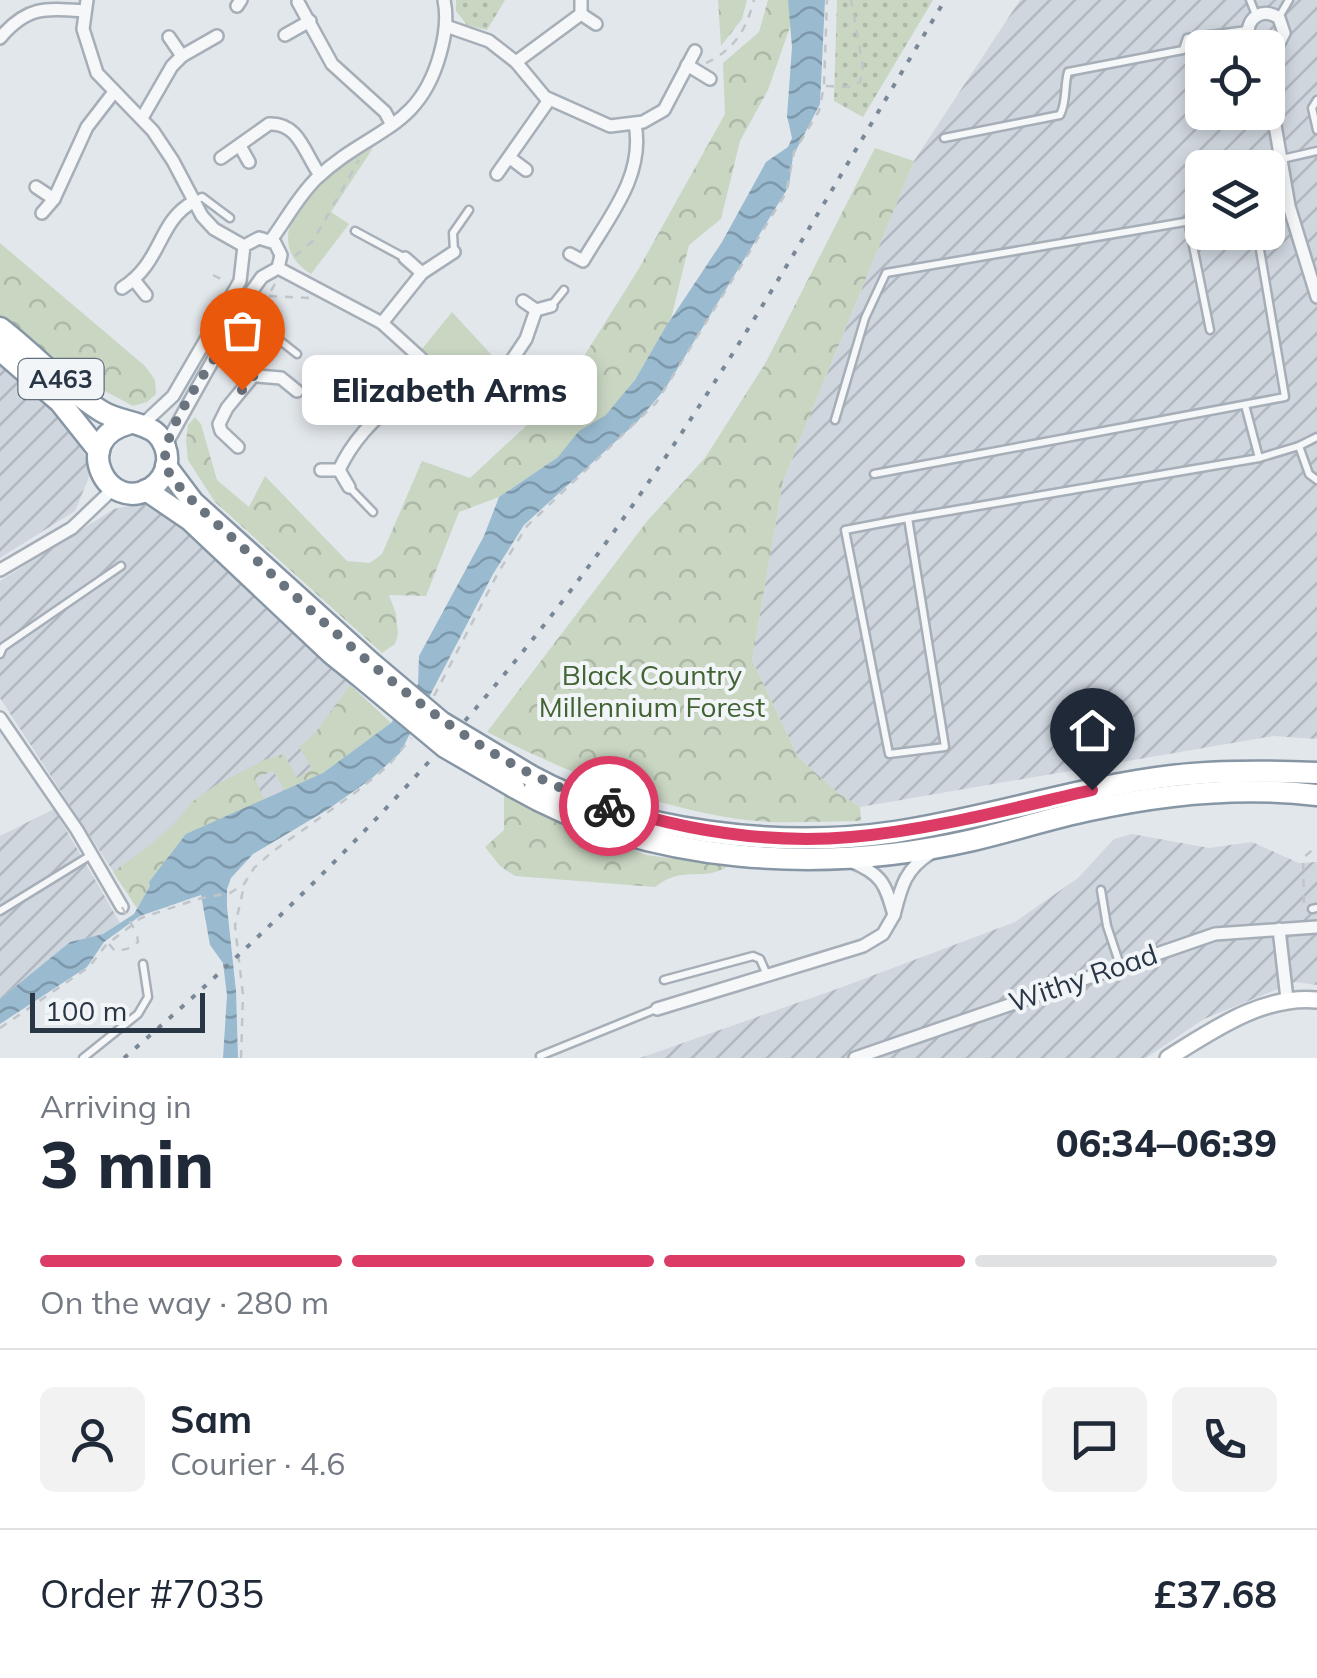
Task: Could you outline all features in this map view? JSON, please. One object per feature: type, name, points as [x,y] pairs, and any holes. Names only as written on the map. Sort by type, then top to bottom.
[{"type":"highway","name":"A463","points":[[0,328],[101,411],[135,425]]},
{"type":"highway","name":"A463","points":[[0,350],[60,402],[99,451]]},
{"type":"highway","points":[[165,456],[160,479],[146,490],[129,493],[114,488],[101,472],[99,451],[111,431],[135,425],[156,433],[193,502],[445,747],[523,781],[662,822],[707,832],[798,839],[898,832],[1172,776],[1248,771],[1317,773]]},
{"type":"highway","points":[[146,490],[190,520],[364,668]]},
{"type":"highway","points":[[523,781],[566,812],[637,836],[776,858],[842,857],[943,846],[1091,810],[1168,798],[1246,791],[1317,795]]},
{"type":"street","points":[[271,240],[320,175],[392,125],[426,94],[446,26],[444,0]]},
{"type":"street","points":[[581,0],[581,14]]},
{"type":"street","points":[[298,2],[332,64],[385,112],[392,125]]},
{"type":"street","points":[[0,38],[13,23],[39,9],[85,6],[83,29],[92,64],[142,118],[214,229],[244,246]]},
{"type":"street","points":[[1248,30],[1256,15],[1268,12],[1278,18],[1284,30]]},
{"type":"street","points":[[516,62],[581,14]]},
{"type":"street","points":[[581,14],[596,24]]},
{"type":"street","points":[[286,35],[310,21]]},
{"type":"street","points":[[446,26],[478,35],[516,62],[549,100],[610,126],[634,124],[664,110],[691,67],[695,51]]},
{"type":"street","points":[[142,118],[172,66],[217,36]]},
{"type":"street","points":[[170,37],[182,56]]},
{"type":"street","points":[[691,67],[710,79]]},
{"type":"street","points":[[42,212],[54,198],[86,128],[114,92]]},
{"type":"street","points":[[497,174],[549,100]]},
{"type":"street","points":[[221,158],[269,124],[286,125],[296,134],[320,175]]},
{"type":"street","points":[[570,254],[583,261],[632,176],[638,152],[634,124]]},
{"type":"street","points":[[240,146],[249,162]]},
{"type":"street","points":[[510,158],[526,170]]},
{"type":"street","points":[[1285,185],[1302,258],[1317,297]]},
{"type":"street","points":[[36,187],[54,198]]},
{"type":"street","points":[[122,288],[152,261],[178,210],[193,202]]},
{"type":"street","points":[[262,277],[244,268],[241,256],[244,246],[256,238],[271,240],[281,255],[280,269]]},
{"type":"street","points":[[382,324],[422,273],[454,252]]},
{"type":"street","points":[[405,258],[422,273]]},
{"type":"street","points":[[135,425],[173,396],[244,268]]},
{"type":"street","points":[[165,456],[249,294],[262,277],[280,269]]},
{"type":"street","points":[[280,269],[382,324],[428,366],[447,376],[471,380],[497,371],[515,357],[536,310]]},
{"type":"street","points":[[134,280],[146,295]]},
{"type":"street","points":[[522,300],[536,310]]},
{"type":"street","points":[[536,310],[551,306]]},
{"type":"street","points":[[219,351],[254,375],[281,378],[297,391]]},
{"type":"street","points":[[339,470],[355,439],[410,389],[428,366]]},
{"type":"street","points":[[238,447],[218,424],[226,408],[254,375]]},
{"type":"street","points":[[471,380],[471,406]]},
{"type":"street","points":[[321,470],[339,470]]},
{"type":"street","points":[[339,470],[350,487]]},
{"type":"street","points":[[0,570],[72,528],[114,488]]},
{"type":"street","points":[[0,718],[122,907]]},
{"type":"street","points":[[657,1009],[863,946],[883,934],[894,915],[902,880],[915,863],[943,846]]},
{"type":"street","points":[[842,857],[873,870],[886,886],[894,915]]},
{"type":"street","name":"Withy Road","points":[[855,1058],[1216,934],[1311,928]]},
{"type":"street","points":[[1279,929],[1287,998]]},
{"type":"street","points":[[1168,1058],[1266,1004],[1287,998],[1317,1000]]},
{"type":"lane","points":[[1250,0],[1256,15]]},
{"type":"lane","points":[[1278,18],[1289,0]]},
{"type":"lane","points":[[944,138],[1060,115],[1068,72],[1183,50],[1185,44]]},
{"type":"lane","points":[[1317,100],[1312,108],[1317,130]]},
{"type":"lane","points":[[1285,158],[1317,150]]},
{"type":"lane","points":[[193,202],[202,198],[230,218]]},
{"type":"lane","points":[[1285,207],[1289,206]]},
{"type":"lane","points":[[454,252],[453,232],[469,210]]},
{"type":"lane","points":[[836,420],[865,318],[886,273],[1185,222]]},
{"type":"lane","points":[[355,230],[405,258]]},
{"type":"lane","points":[[1194,250],[1210,330]]},
{"type":"lane","points":[[874,474],[1286,397],[1260,250]]},
{"type":"lane","points":[[1302,258],[1317,254]]},
{"type":"lane","points":[[551,306],[564,290]]},
{"type":"lane","points":[[241,364],[268,331],[297,354]]},
{"type":"lane","points":[[1245,405],[1259,458]]},
{"type":"lane","points":[[908,518],[945,747],[890,754],[844,530],[908,518],[1259,458],[1317,436]]},
{"type":"lane","points":[[1299,446],[1309,474],[1317,480]]},
{"type":"lane","points":[[350,487],[373,512]]},
{"type":"lane","points":[[0,654],[3,647],[121,566]]},
{"type":"lane","points":[[0,911],[92,855]]},
{"type":"lane","points":[[1101,890],[1120,966]]},
{"type":"lane","points":[[664,980],[753,956],[760,959],[768,976]]},
{"type":"lane","points":[[83,1058],[138,1014],[148,997],[143,964]]},
{"type":"lane","points":[[540,1056],[657,1009]]},
{"type":"path","points":[[691,67],[714,59],[740,36],[754,0]]},
{"type":"path","points":[[428,706],[527,526],[638,424],[677,374],[786,193],[794,152],[818,111],[824,86],[827,0]]},
{"type":"path","points":[[824,86],[840,88],[860,82],[863,68],[850,0]]},
{"type":"path","points":[[268,331],[268,296],[280,269],[312,241],[373,137]]},
{"type":"path","points":[[213,275],[237,286]]},
{"type":"path","points":[[249,294],[338,301]]},
{"type":"path","points":[[0,1028],[89,967],[108,943],[141,918],[230,893],[244,884],[272,852],[388,766],[412,735]]},
{"type":"path","points":[[1311,928],[1303,858],[1317,846]]},
{"type":"path","points":[[241,1058],[242,995],[235,926],[244,884]]},
{"type":"path","points":[[108,943],[116,951],[138,942],[122,907]]},
{"type":"shaded area","points":[[1020,0],[1317,0],[1317,739],[1273,736],[860,807],[798,757],[752,660],[783,481],[914,161]]},
{"type":"shaded area","points":[[0,364],[71,427],[87,460],[89,477],[75,511],[0,558]]},
{"type":"shaded area","points":[[142,503],[180,526],[391,723],[323,773],[172,851],[137,908],[0,698],[0,581],[114,509]]},
{"type":"shaded area","points":[[54,809],[120,923],[103,934],[70,942],[0,999],[0,836]]},
{"type":"shaded area","points":[[1132,834],[1209,848],[1252,842],[1299,863],[1317,862],[1317,985],[1295,982],[1204,1019],[1146,1058],[640,1058],[1015,922],[1078,878],[1114,839]]},
{"type":"green space","points":[[456,0],[505,0],[487,30],[467,25],[456,11]]},
{"type":"green space","points":[[718,0],[747,0],[742,19],[721,46]]},
{"type":"green space","points":[[768,0],[788,0],[791,24],[768,90],[740,141],[721,219],[689,245],[671,319],[635,380],[606,415],[558,457],[499,497],[459,512],[426,596],[389,595],[398,634],[395,644],[382,653],[215,502],[188,460],[188,425],[195,417],[201,424],[217,480],[249,507],[265,476],[347,561],[370,563],[382,554],[422,461],[470,478],[542,411],[581,361],[638,270],[725,114],[723,63],[759,32]]},
{"type":"green space","points":[[837,0],[933,0],[863,117],[834,101]]},
{"type":"green space","points":[[373,148],[331,212],[349,224],[311,274],[294,258],[288,240],[292,221],[319,186]]},
{"type":"green space","name":"Black Country Millennium Forest","points":[[875,148],[914,161],[783,481],[752,660],[798,757],[860,807],[861,821],[753,821],[705,813],[578,774],[487,732],[648,520],[705,458],[766,362]]},
{"type":"green space","points":[[0,243],[145,366],[155,380],[156,394],[133,406],[71,373],[0,317]]},
{"type":"green space","points":[[452,312],[498,362],[476,369],[458,369],[422,349]]},
{"type":"green space","points":[[350,685],[391,723],[323,773],[285,791],[273,771],[255,778],[264,800],[186,834],[149,882],[137,908],[113,872],[174,824],[192,802],[264,760],[284,754],[297,778],[312,769],[299,747],[315,733]]},
{"type":"green space","name":"Black Country Millennium Forest","points":[[504,794],[646,855],[729,866],[710,873],[675,876],[655,887],[515,876],[500,866],[485,847],[504,830]]},
{"type":"water","points":[[788,0],[825,0],[820,104],[793,156],[789,186],[665,389],[637,422],[524,525],[493,574],[400,753],[327,810],[253,854],[231,878],[227,907],[238,1058],[223,1058],[227,995],[223,963],[210,945],[201,895],[140,916],[104,942],[87,967],[0,1024],[0,999],[70,942],[103,934],[134,914],[149,882],[186,834],[323,773],[391,723],[418,684],[419,656],[484,536],[499,497],[558,457],[579,431],[606,415],[635,380],[722,242],[766,162],[788,147],[792,138],[787,116],[792,47]]},
{"type":"railway","points":[[124,1058],[310,887],[426,765],[535,637],[682,432],[772,290],[945,0]]},
{"type":"way so far","points":[[242,390],[254,375],[219,351],[165,446],[166,466],[193,502],[336,633],[441,722],[535,778],[609,806]]},
{"type":"place","name":"Elizabeth Arms","points":[[242,390]]},
{"type":"route","points":[[609,806],[707,832],[798,839],[848,838],[898,832],[1092,790]]}]
